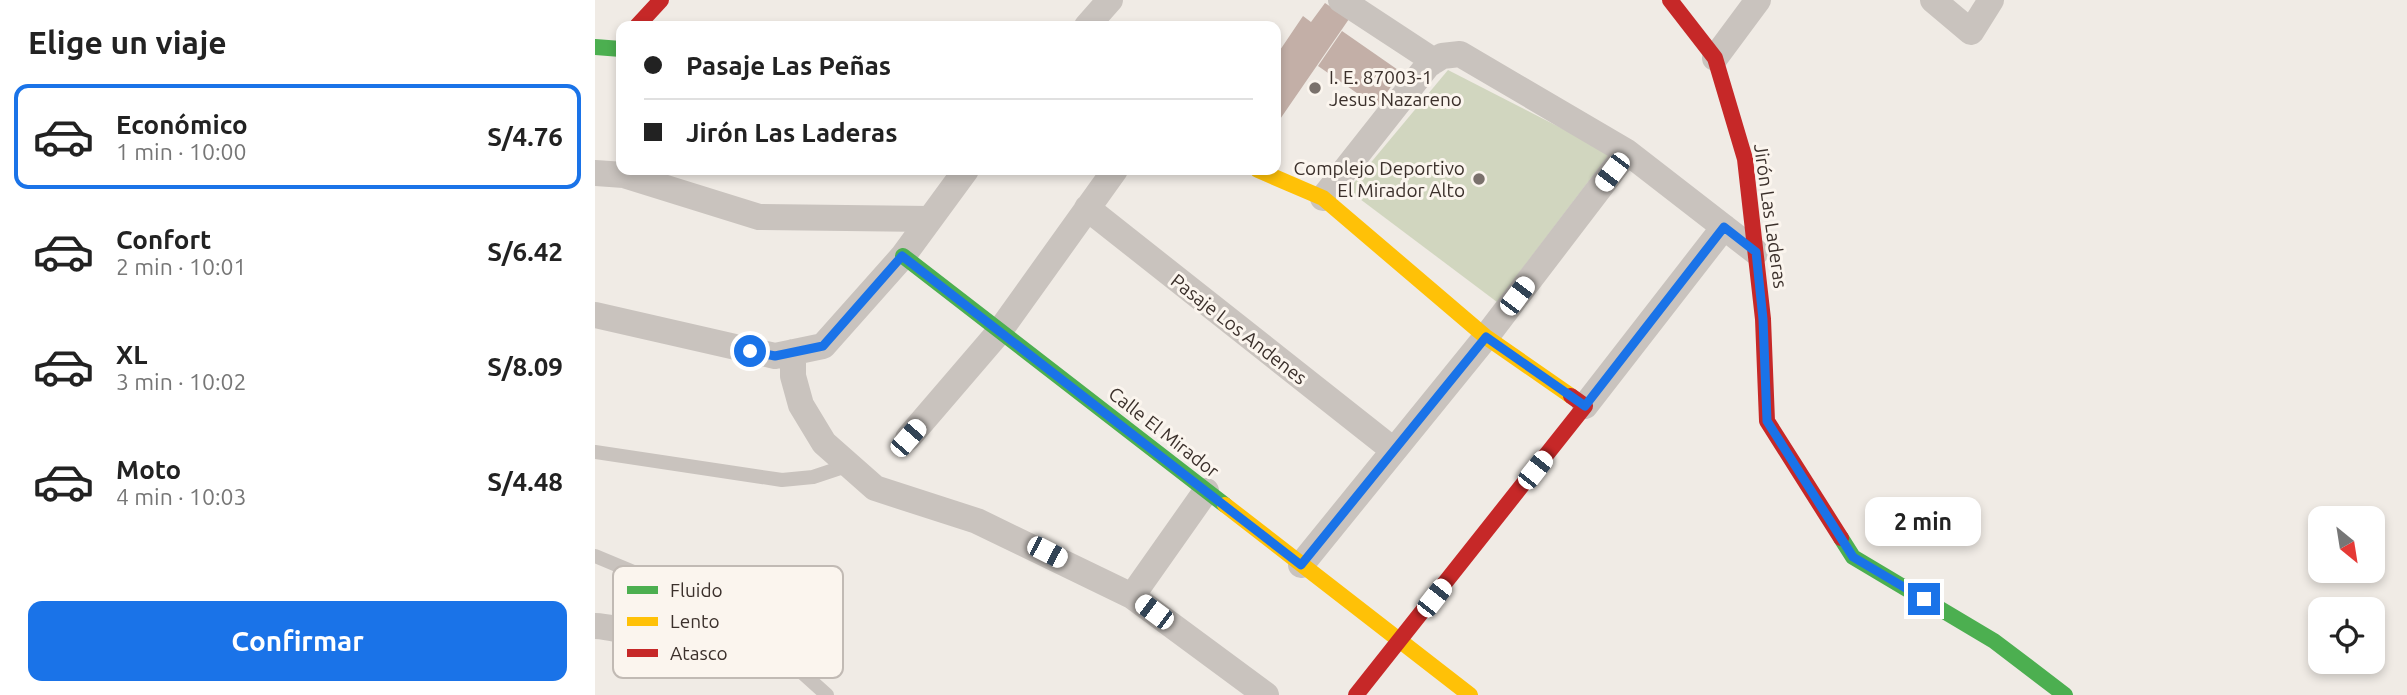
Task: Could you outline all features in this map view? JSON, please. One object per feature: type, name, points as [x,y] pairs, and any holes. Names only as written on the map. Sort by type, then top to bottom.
[{"type":"street","points":[[641,21],[661,0]]},
{"type":"street","points":[[1091,21],[1110,0]]},
{"type":"street","points":[[1341,0],[1434,61]]},
{"type":"street","name":"Jirón Las Laderas","points":[[1670,0],[1715,58],[1745,159],[1763,319],[1767,421],[1853,557],[1994,641],[2065,695]]},
{"type":"street","points":[[1715,58],[1758,0]]},
{"type":"street","points":[[1933,0],[1971,32],[1991,0]]},
{"type":"street","points":[[595,47],[616,47]]},
{"type":"street","points":[[1323,198],[1416,78],[1442,56],[1460,54],[1627,152],[1756,252]]},
{"type":"street","points":[[1301,565],[1392,449],[1486,337],[1627,152]]},
{"type":"street","points":[[595,173],[616,174]]},
{"type":"street","points":[[627,175],[759,216],[930,219]]},
{"type":"street","points":[[595,315],[775,356],[823,346],[902,256],[962,175]]},
{"type":"street","points":[[908,438],[999,331],[1111,175]]},
{"type":"street","points":[[1270,175],[1323,198],[1486,337],[1585,406]]},
{"type":"street","name":"Pasaje Los Andenes","points":[[1087,208],[1392,449]]},
{"type":"street","points":[[1356,695],[1724,227]]},
{"type":"street","name":"Calle El Mirador","points":[[902,256],[1470,695]]},
{"type":"street","points":[[793,352],[793,376],[800,405],[824,443],[875,488],[977,521],[1132,596],[1266,695]]},
{"type":"street","points":[[1132,596],[1206,491]]},
{"type":"street","points":[[595,626],[613,630]]},
{"type":"lane","points":[[595,452],[782,480],[813,477],[849,465]]},
{"type":"lane","points":[[595,556],[619,566]]},
{"type":"lane","points":[[808,678],[827,695]]},
{"type":"green space","points":[[1448,70],[1610,153],[1497,302],[1348,190]]},
{"type":"building","points":[[1325,3],[1349,19],[1281,118],[1281,49],[1303,16],[1311,22]]},
{"type":"building","points":[[1342,31],[1401,72],[1377,107],[1318,66]]},
{"type":"traffic: fast","points":[[595,47],[616,49]]},
{"type":"traffic: fast","points":[[903,256],[1225,505]]},
{"type":"traffic: fast","points":[[1841,538],[1853,557],[1994,641],[2065,695]]},
{"type":"traffic: slow","points":[[1270,175],[1323,198],[1486,337],[1571,396]]},
{"type":"traffic: slow","points":[[1225,505],[1470,695]]},
{"type":"traffic: jam","points":[[642,21],[661,0]]},
{"type":"traffic: jam","points":[[1670,0],[1715,58],[1745,159],[1763,319],[1767,421],[1841,538]]},
{"type":"traffic: jam","points":[[1356,695],[1585,406],[1571,396]]},
{"type":"place","name":"I. E. 87003-1 Jesus Nazareno","points":[[1315,88]]},
{"type":"place","name":"Complejo Deportivo El Mirador Alto","points":[[1479,179]]},
{"type":"route","points":[[750,351],[775,356],[823,346],[902,256],[1301,565],[1392,449],[1486,337],[1585,406],[1724,227],[1756,252],[1763,319],[1767,421],[1853,557],[1924,599]]}]
